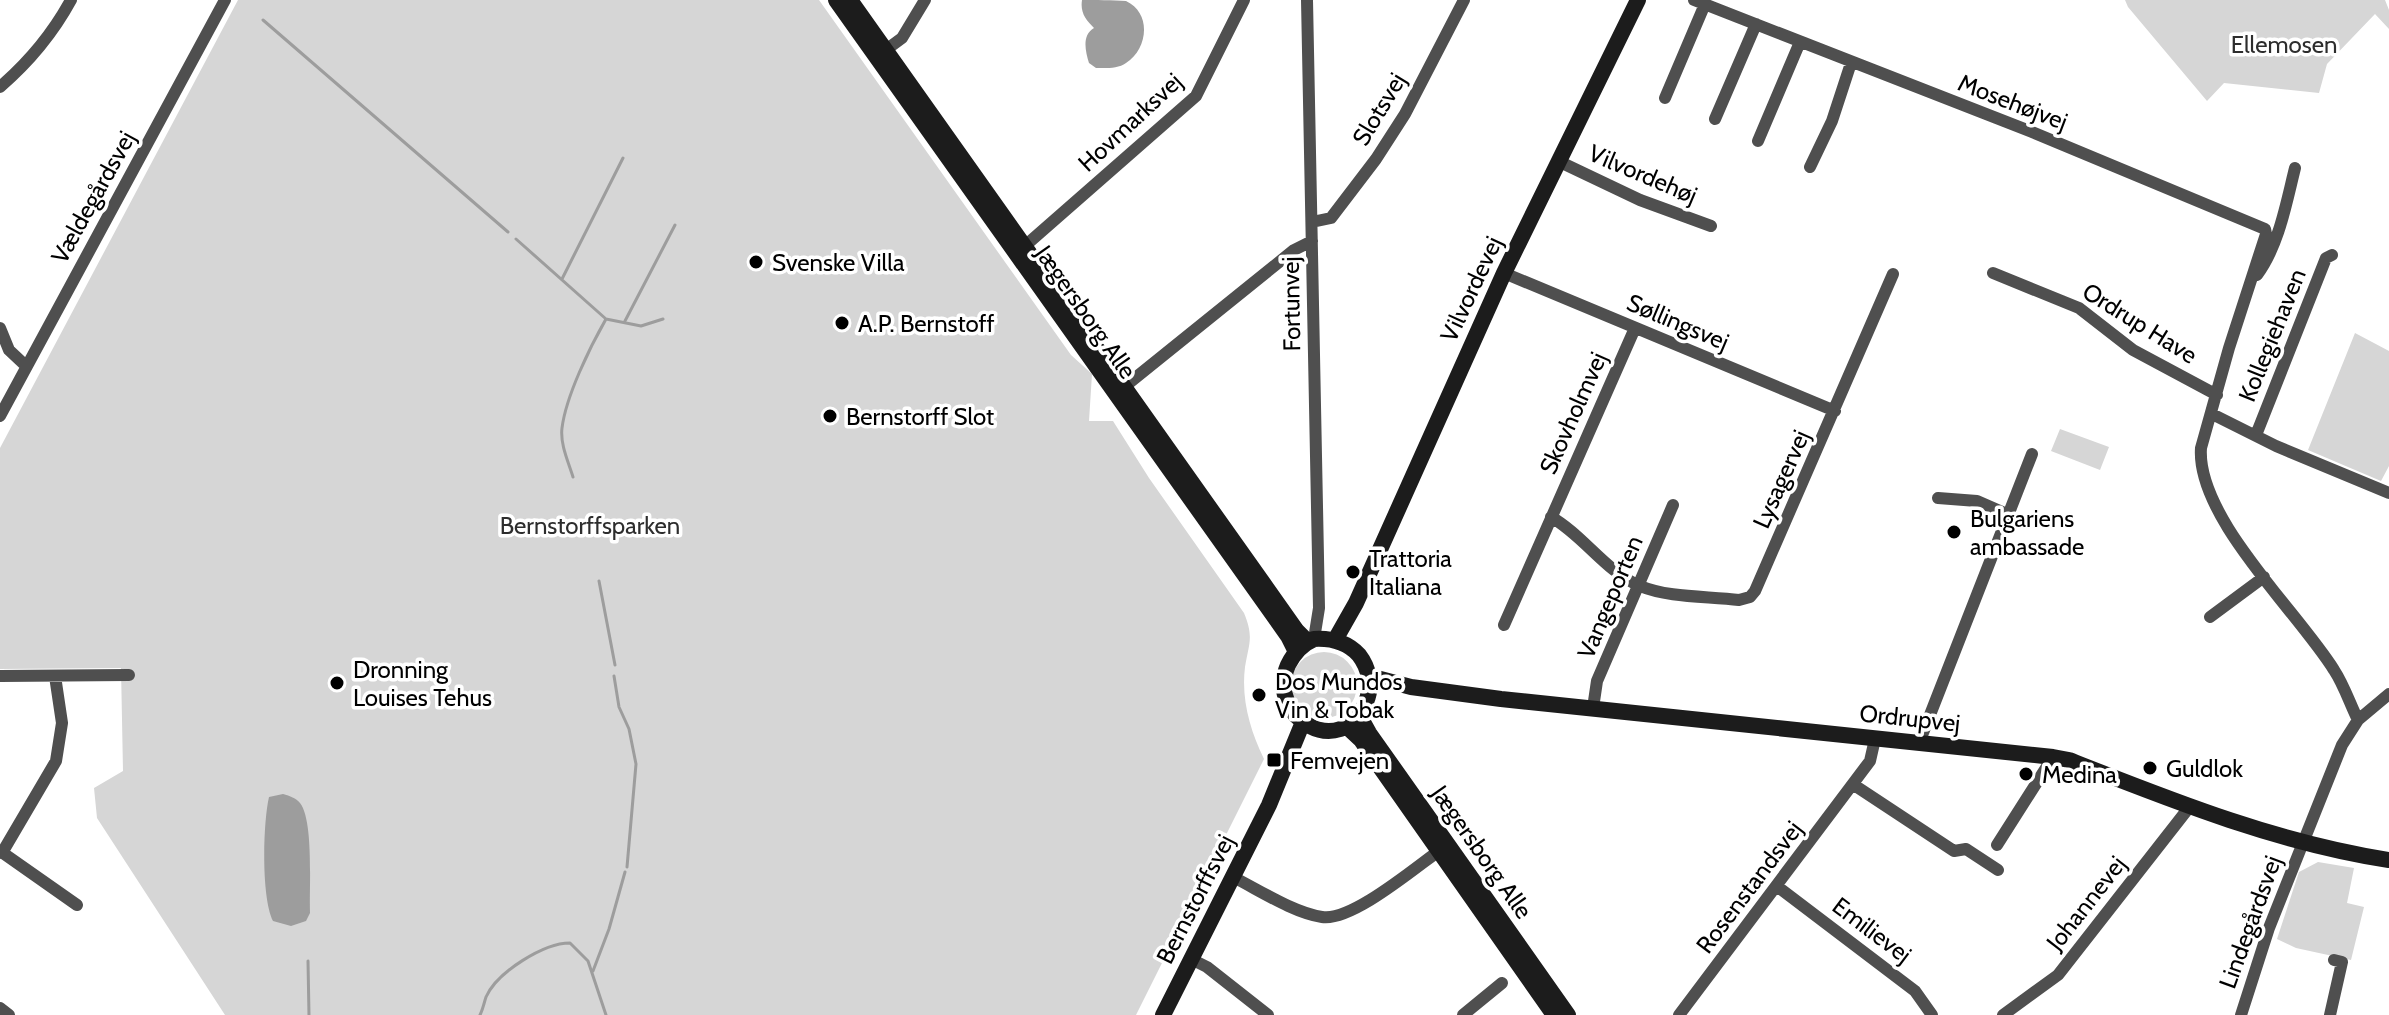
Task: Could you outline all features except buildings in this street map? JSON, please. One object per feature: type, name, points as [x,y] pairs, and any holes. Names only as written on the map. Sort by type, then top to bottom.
[{"type":"street","points":[[0,87],[33,54],[71,0]]},
{"type":"street","name":"Vældegårdsvej","points":[[0,416],[225,0]]},
{"type":"street","name":"Jægersborg Alle","points":[[836,0],[881,54],[1288,636],[1321,643]]},
{"type":"street","name":"Jægersborg Alle","points":[[850,0],[881,54]]},
{"type":"street","points":[[881,54],[902,38],[925,0]]},
{"type":"street","name":"Hovmarksvej","points":[[1020,250],[1196,96],[1244,0]]},
{"type":"street","name":"Fortunvej","points":[[1307,0],[1321,643]]},
{"type":"street","name":"Slotsvej","points":[[1312,222],[1331,218],[1376,159],[1405,114],[1464,0]]},
{"type":"street","name":"Vilvordevej","points":[[1321,643],[1356,603],[1504,273],[1638,0]]},
{"type":"street","points":[[1665,98],[1700,2]]},
{"type":"street","name":"Mosehøjvej","points":[[1700,2],[2262,226],[2266,234],[2229,348],[2201,448],[2200,464],[2204,480],[2231,531],[2335,671],[2358,720]]},
{"type":"street","points":[[1715,119],[1756,24]]},
{"type":"street","points":[[1758,141],[1800,42]]},
{"type":"street","points":[[1810,167],[1832,121],[1851,63]]},
{"type":"street","name":"Vilvordehøj","points":[[1558,161],[1640,200],[1711,226]]},
{"type":"street","name":"Mosehøjvej","points":[[2251,279],[2267,260],[2295,168]]},
{"type":"street","points":[[1124,387],[1294,250],[1312,241]]},
{"type":"street","name":"Jægersborg Alle","points":[[1020,250],[1124,387],[1297,631],[1321,643]]},
{"type":"street","name":"Kollegiehaven","points":[[2256,435],[2326,258],[2332,255]]},
{"type":"street","name":"Søllingsvej","points":[[1504,273],[1835,411]]},
{"type":"street","name":"Ordrup Have","points":[[1993,273],[2079,308],[2133,350],[2217,395]]},
{"type":"street","name":"Lysagervej","points":[[1639,586],[1739,600],[1750,597],[1755,591],[1893,274]]},
{"type":"street","points":[[0,328],[9,350],[26,366]]},
{"type":"street","name":"Skovholmvej","points":[[1504,625],[1635,328]]},
{"type":"street","points":[[2212,414],[2389,493]]},
{"type":"street","points":[[1919,743],[2032,454]]},
{"type":"street","points":[[1938,498],[1977,501],[2009,515]]},
{"type":"street","name":"Vangeporten","points":[[1593,708],[1597,681],[1673,505]]},
{"type":"street","points":[[1551,517],[1563,523],[1639,586]]},
{"type":"street","points":[[2210,617],[2264,577]]},
{"type":"street","points":[[1321,643],[1360,657],[1369,676],[1369,694],[1359,715],[1346,726],[1333,731],[1309,726],[1291,709],[1284,688],[1286,671],[1321,643]]},
{"type":"street","points":[[0,676],[129,675]]},
{"type":"street","points":[[55,676],[62,723],[56,761],[1,852],[77,905]]},
{"type":"street","name":"Ordrupvej","points":[[1369,676],[1411,687],[2053,757],[2302,843],[2389,860]]},
{"type":"street","name":"Ordrupvej","points":[[1369,694],[1411,687]]},
{"type":"street","points":[[2358,720],[2389,694]]},
{"type":"street","name":"Jægersborg Alle","points":[[1359,715],[1554,1015]]},
{"type":"street","name":"Lindegårdsvej","points":[[2241,1015],[2269,928],[2302,843],[2342,745],[2358,720]]},
{"type":"street","name":"Bernstorffsvej","points":[[1163,1015],[1309,726]]},
{"type":"street","name":"Jægersborg Alle","points":[[1346,726],[1361,740],[1568,1015]]},
{"type":"street","name":"Rosenstandsvej","points":[[1679,1015],[1854,785],[1870,761],[1875,739]]},
{"type":"street","points":[[1997,845],[2053,757]]},
{"type":"street","points":[[1854,785],[1954,851],[1966,849],[1998,870]]},
{"type":"street","name":"Johannevej","points":[[2003,1015],[2058,975],[2191,805]]},
{"type":"street","points":[[1233,877],[1311,915],[1332,918],[1350,913],[1443,848]]},
{"type":"street","name":"Emilievej","points":[[1778,887],[1915,991],[1932,1015]]},
{"type":"street","points":[[1191,959],[1207,967],[1268,1015]]},
{"type":"street","points":[[2330,1015],[2342,962],[2334,960]]},
{"type":"street","points":[[1463,1015],[1483,991],[1502,983]]},
{"type":"street","points":[[0,1008],[9,1015]]},
{"type":"green space","name":"Bernstorffsparken","points":[[238,0],[819,0],[1071,355],[1092,374],[1089,421],[1113,421],[1247,621],[1250,640],[1244,679],[1246,703],[1264,759],[1136,1015],[225,1015],[97,818],[94,788],[123,771],[121,668],[0,669],[0,448]]},
{"type":"green space","name":"Ellemosen","points":[[2125,0],[2385,0],[2389,10],[2389,29],[2375,14],[2327,64],[2319,93],[2224,83],[2207,101]]},
{"type":"green space","points":[[2355,333],[2389,351],[2389,466],[2381,481],[2308,450]]},
{"type":"green space","points":[[2060,429],[2109,447],[2100,470],[2051,451]]},
{"type":"green space","points":[[1317,652],[1331,652],[1343,657],[1352,666],[1357,685],[1355,698],[1348,709],[1331,718],[1317,718],[1305,713],[1296,704],[1291,692],[1291,678],[1296,666],[1305,657]]},
{"type":"green space","points":[[2318,862],[2354,868],[2347,903],[2364,907],[2351,960],[2296,948],[2277,939],[2299,872]]},
{"type":"shaded area","points":[[1082,0],[1126,1],[1140,14],[1143,40],[1133,57],[1123,65],[1096,68],[1089,63],[1086,39],[1094,28],[1084,16]]},
{"type":"shaded area","points":[[283,794],[300,803],[309,839],[310,913],[306,921],[291,926],[273,921],[266,895],[264,841],[269,797]]},
{"type":"waterway","points":[[263,20],[508,232]]},
{"type":"waterway","points":[[562,279],[623,158]]},
{"type":"waterway","points":[[625,321],[675,225]]},
{"type":"waterway","points":[[516,239],[606,319],[641,326],[663,319]]},
{"type":"waterway","points":[[573,477],[562,440],[564,415],[580,372],[606,319]]},
{"type":"waterway","points":[[599,581],[615,665]]},
{"type":"waterway","points":[[614,676],[619,707],[629,729],[636,764],[627,867]]},
{"type":"waterway","points":[[593,971],[625,872]]},
{"type":"waterway","points":[[480,1015],[492,988],[511,969],[535,953],[570,943],[588,961],[606,1015]]},
{"type":"waterway","points":[[308,961],[309,1015]]},
{"type":"place","name":"Svenske Villa","points":[[756,262]]},
{"type":"place","name":"A.P. Bernstoff","points":[[842,323]]},
{"type":"place","name":"Bernstorff Slot","points":[[830,416]]},
{"type":"place","name":"Bulgariens ambassade","points":[[1954,532]]},
{"type":"place","name":"Trattoria Italiana","points":[[1353,572]]},
{"type":"place","name":"Dronning Louises Tehus","points":[[337,683]]},
{"type":"place","name":"Dos Mundos Vin & Tobak","points":[[1259,695]]},
{"type":"place","name":"Femvejen","points":[[1274,760]]},
{"type":"place","name":"Guldlok","points":[[2150,768]]},
{"type":"place","name":"Medina","points":[[2026,774]]}]
